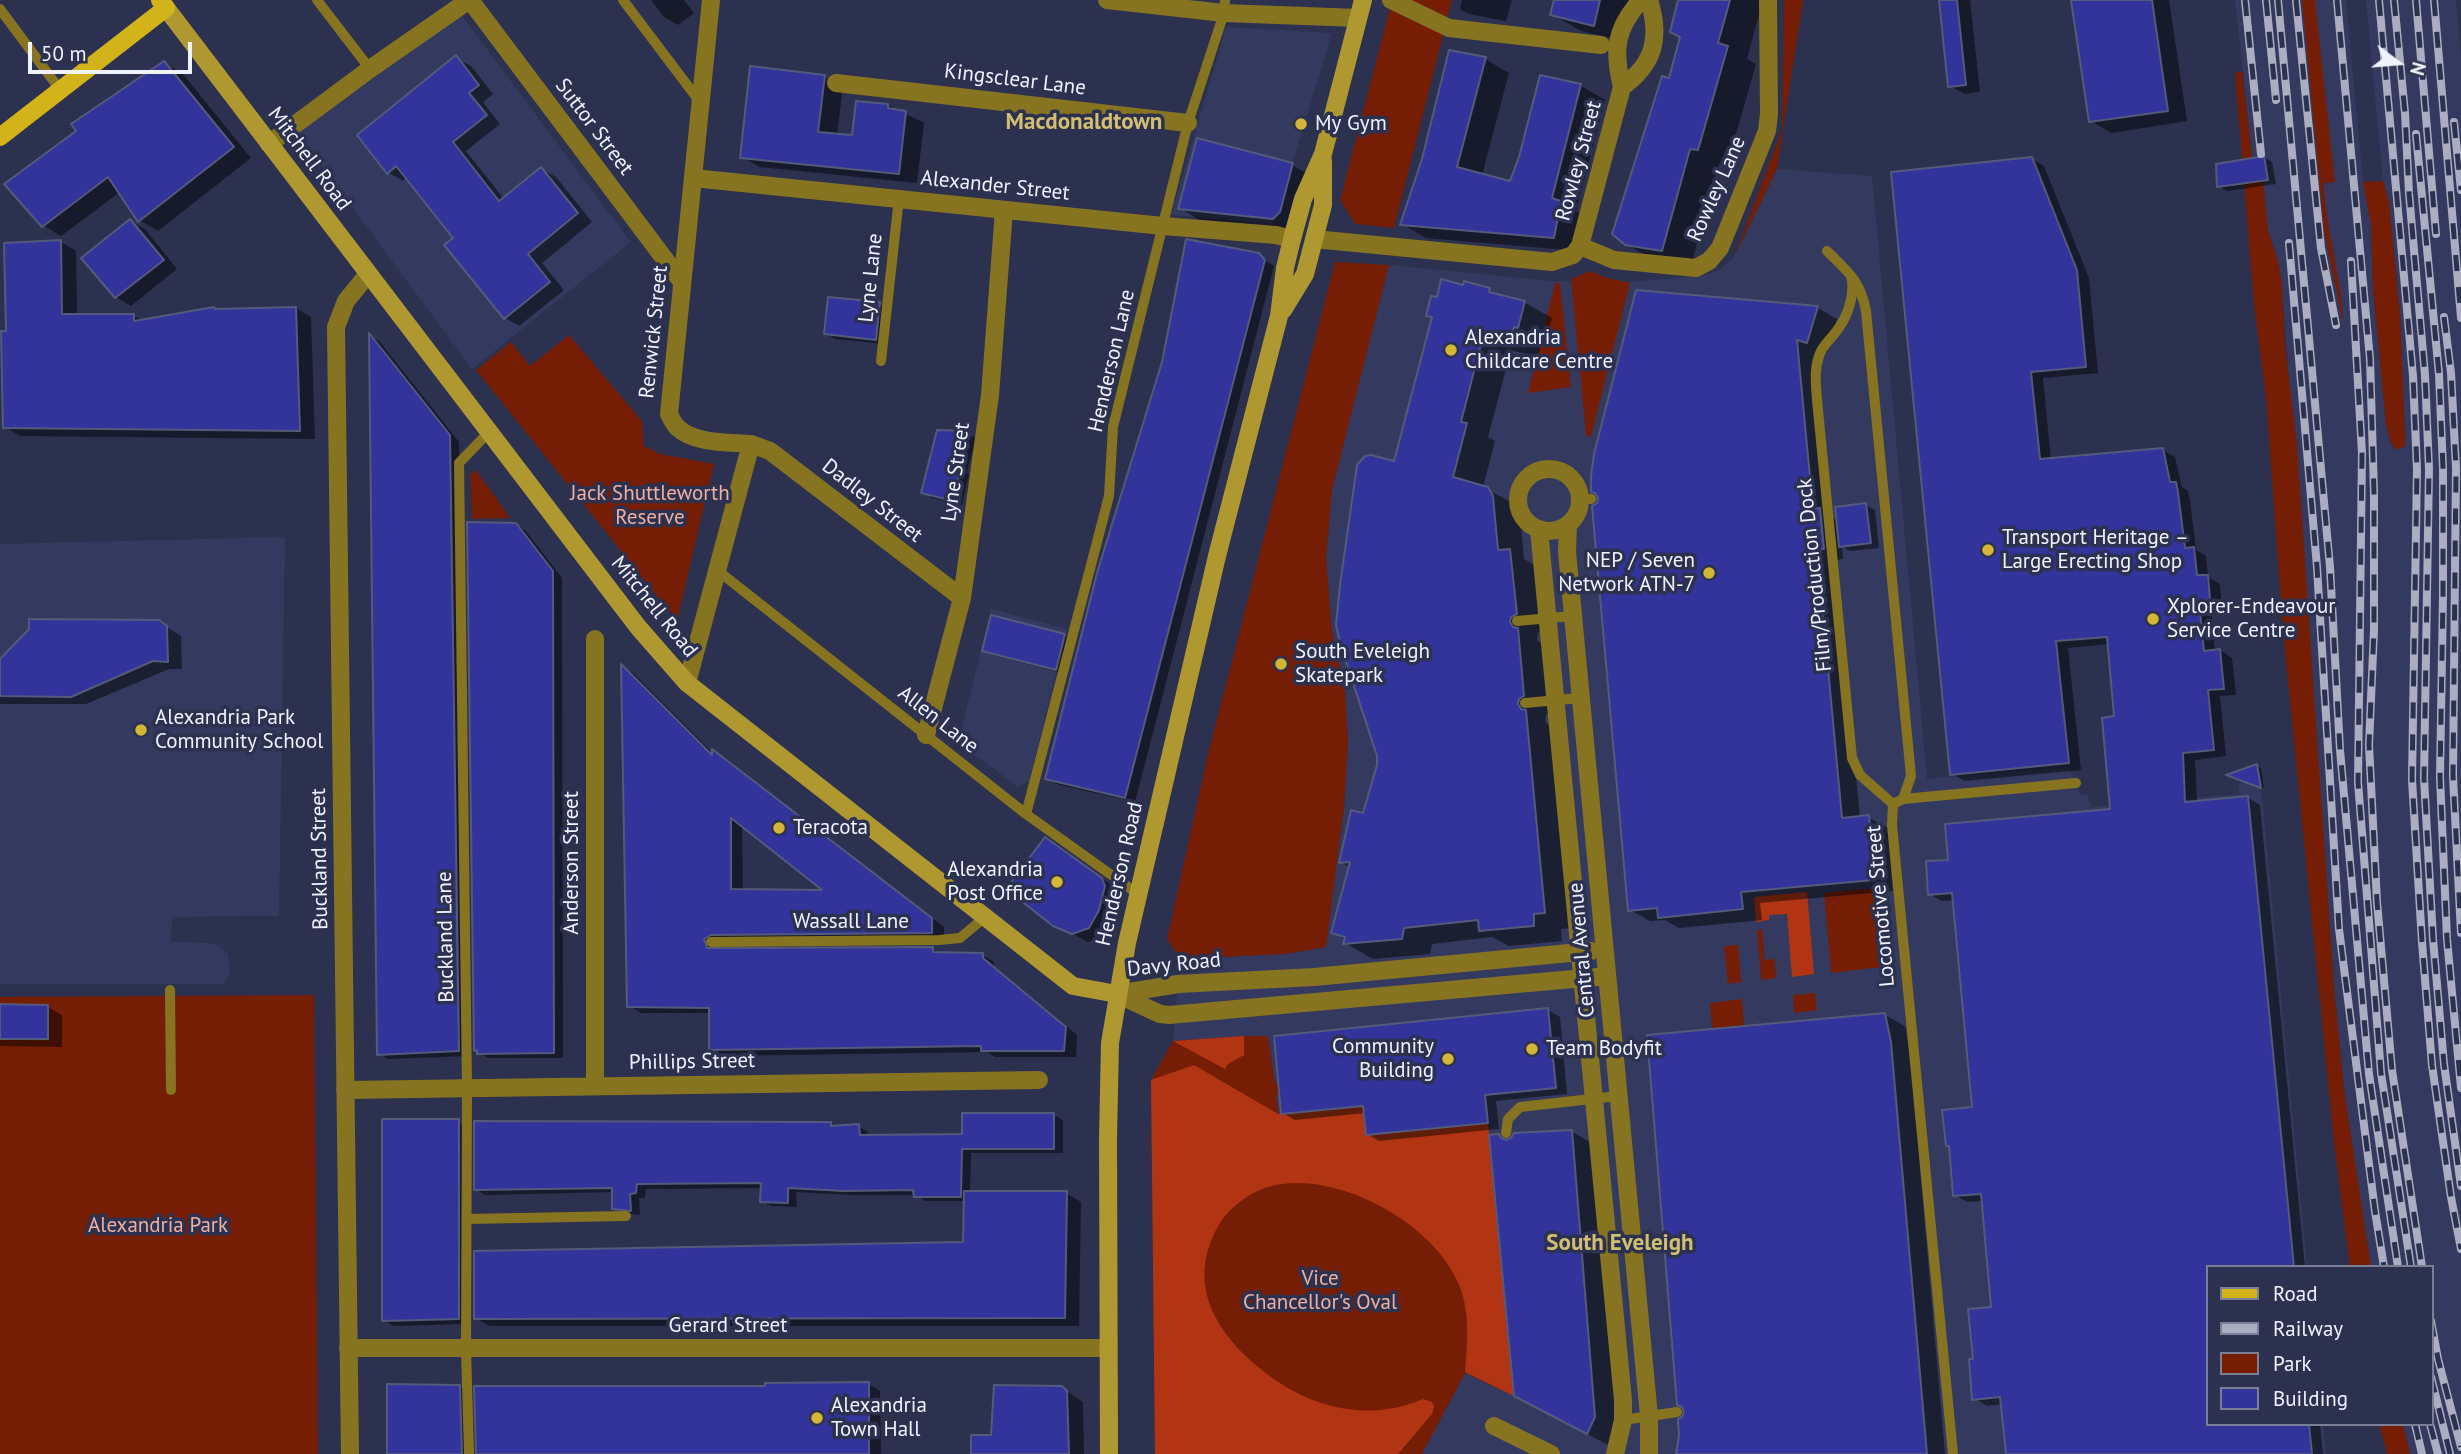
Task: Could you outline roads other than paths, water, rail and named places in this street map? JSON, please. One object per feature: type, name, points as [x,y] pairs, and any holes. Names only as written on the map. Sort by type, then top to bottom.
[{"type":"main road","name":"Henderson Road","points":[[1109,1454],[1110,1043],[1117,994],[1217,556],[1279,316],[1292,239],[1303,199],[1323,154],[1363,0]]},
{"type":"main road","points":[[0,137],[61,91],[163,4]]},
{"type":"main road","name":"Mitchell Road","points":[[163,4],[638,627],[687,683],[1073,986],[1117,994]]},
{"type":"main road","name":"Henderson Road","points":[[1279,316],[1305,274],[1323,205],[1323,154]]},
{"type":"street","points":[[269,144],[469,0]]},
{"type":"street","name":"Suttor Street","points":[[469,0],[682,282]]},
{"type":"street","name":"Renwick Street","points":[[711,0],[669,414],[677,427],[686,434],[698,438],[751,444]]},
{"type":"street","points":[[1107,0],[1224,6],[1358,18]]},
{"type":"street","points":[[1391,0],[1449,28],[1601,45]]},
{"type":"street","name":"Rowley Street","points":[[1580,246],[1622,87],[1616,63],[1617,42],[1624,22],[1641,0]]},
{"type":"street","name":"Rowley Street","points":[[1622,87],[1638,75],[1650,58],[1655,32],[1649,0]]},
{"type":"street","name":"Rowley Lane","points":[[1580,246],[1614,260],[1696,268],[1709,261],[1720,248],[1767,131],[1768,0]]},
{"type":"street","name":"Kingsclear Lane","points":[[836,83],[1188,123]]},
{"type":"street","name":"Alexander Street","points":[[693,178],[1276,235],[1292,239]]},
{"type":"street","name":"Lyne Street","points":[[926,735],[962,598],[990,396],[1004,210]]},
{"type":"street","points":[[1314,239],[1552,262],[1573,255],[1580,246]]},
{"type":"street","name":"Buckland Street","points":[[350,1454],[336,327],[342,307],[368,274]]},
{"type":"street","points":[[687,683],[751,444]]},
{"type":"street","name":"Dadley Street","points":[[751,444],[770,451],[962,598]]},
{"type":"street","points":[[1544,469],[1559,470],[1572,478],[1586,499],[1568,525],[1555,531],[1539,530],[1527,522],[1518,502],[1521,487],[1530,475],[1544,469]]},
{"type":"street","name":"Central Avenue","points":[[1568,525],[1567,552],[1572,616],[1649,1416],[1649,1454]]},
{"type":"street","name":"Central Avenue","points":[[1539,530],[1623,1420],[1615,1454]]},
{"type":"street","name":"Anderson Street","points":[[595,639],[595,1086]]},
{"type":"street","name":"Davy Road","points":[[1117,994],[1178,984],[1374,972],[1605,950]]},
{"type":"street","points":[[1374,972],[1375,996]]},
{"type":"street","name":"Davy Road","points":[[1117,994],[1160,1014],[1169,1015],[1607,976]]},
{"type":"street","name":"Phillips Street","points":[[345,1090],[1039,1080]]},
{"type":"street","name":"Gerard Street","points":[[348,1348],[1108,1348]]},
{"type":"street","points":[[1494,1426],[1551,1454]]},
{"type":"lane","points":[[317,0],[370,69]]},
{"type":"lane","points":[[623,0],[701,102]]},
{"type":"lane","name":"Henderson Lane","points":[[1026,814],[1109,496],[1113,427],[1188,123],[1224,6]]},
{"type":"lane","points":[[0,9],[61,91]]},
{"type":"lane","name":"Lyne Lane","points":[[881,361],[899,198]]},
{"type":"lane","name":"Locomotive Street","points":[[1828,251],[1857,281],[1863,294],[1867,324],[1911,776],[1898,802],[1892,825],[1952,1454]]},
{"type":"lane","name":"Film/Production Dock","points":[[1851,275],[1853,284],[1849,307],[1837,331],[1824,346],[1815,372],[1817,400],[1852,758],[1860,775],[1879,792],[1898,802]]},
{"type":"lane","name":"Buckland Lane","points":[[469,1454],[459,463],[490,431]]},
{"type":"lane","name":"Allen Lane","points":[[717,570],[1026,814],[1138,894]]},
{"type":"lane","points":[[1517,621],[1572,616]]},
{"type":"lane","points":[[1525,703],[1580,698]]},
{"type":"lane","points":[[1898,802],[2076,783]]},
{"type":"lane","name":"Wassall Lane","points":[[711,942],[939,940],[960,938],[984,918]]},
{"type":"lane","points":[[170,990],[172,1090]]},
{"type":"lane","points":[[1506,1133],[1508,1119],[1520,1107],[1618,1096]]},
{"type":"lane","points":[[467,1219],[626,1216]]},
{"type":"lane","points":[[1623,1420],[1677,1412]]},
{"type":"railway","points":[[2245,0],[2261,154]]},
{"type":"railway","points":[[2266,0],[2276,100]]},
{"type":"railway","points":[[2278,0],[2330,567],[2340,750],[2369,1074],[2398,1265]]},
{"type":"railway","points":[[2296,0],[2321,248],[2336,325]]},
{"type":"railway","points":[[2337,0],[2370,359],[2374,630],[2369,745],[2377,902],[2392,1070],[2422,1265]]},
{"type":"railway","points":[[2379,0],[2413,376],[2417,469],[2412,780],[2422,942],[2432,1065],[2461,1249]]},
{"type":"railway","points":[[2394,0],[2425,375],[2429,469],[2424,778],[2433,939],[2444,1064],[2461,1186]]},
{"type":"railway","points":[[2416,0],[2436,234]]},
{"type":"railway","points":[[2434,0],[2461,318]]},
{"type":"railway","points":[[2454,122],[2461,190]]},
{"type":"railway","points":[[2416,134],[2439,374],[2443,468],[2440,777],[2447,939],[2461,1088]]},
{"type":"railway","points":[[2289,243],[2317,567],[2339,929],[2384,1265]]},
{"type":"railway","points":[[2351,261],[2362,453],[2358,782],[2381,1073],[2411,1265]]},
{"type":"railway","points":[[2444,317],[2451,373],[2456,468],[2453,776],[2461,933]]},
{"type":"railway","points":[[2433,1332],[2461,1447]]},
{"type":"railway","points":[[2433,1385],[2450,1454]]},
{"type":"railway","points":[[2415,1426],[2422,1454]]},
{"type":"railway","points":[[2431,1426],[2438,1454]]},
{"type":"place","name":"My Gym","points":[[1301,124]]},
{"type":"place","name":"Alexandria Childcare Centre","points":[[1451,350]]},
{"type":"place","name":"Transport Heritage – Large Erecting Shop","points":[[1988,550]]},
{"type":"place","name":"NEP / Seven Network ATN-7","points":[[1709,573]]},
{"type":"place","name":"Xplorer-Endeavour Service Centre","points":[[2153,619]]},
{"type":"place","name":"South Eveleigh Skatepark","points":[[1281,664]]},
{"type":"place","name":"Alexandria Park Community School","points":[[141,730]]},
{"type":"place","name":"Teracota","points":[[779,828]]},
{"type":"place","name":"Alexandria Post Office","points":[[1057,882]]},
{"type":"place","name":"Team Bodyfit","points":[[1532,1049]]},
{"type":"place","name":"Community Building","points":[[1448,1059]]},
{"type":"place","name":"Alexandria Town Hall","points":[[817,1418]]},
{"type":"district","name":"Macdonaldtown","points":[[1084,122]]},
{"type":"district","name":"South Eveleigh","points":[[1620,1243]]},
{"type":"park label","name":"Jack Shuttleworth Reserve","points":[[650,506]]},
{"type":"park label","name":"Alexandria Park","points":[[158,1226]]},
{"type":"park label","name":"Vice Chancellor's Oval","points":[[1320,1291]]}]
